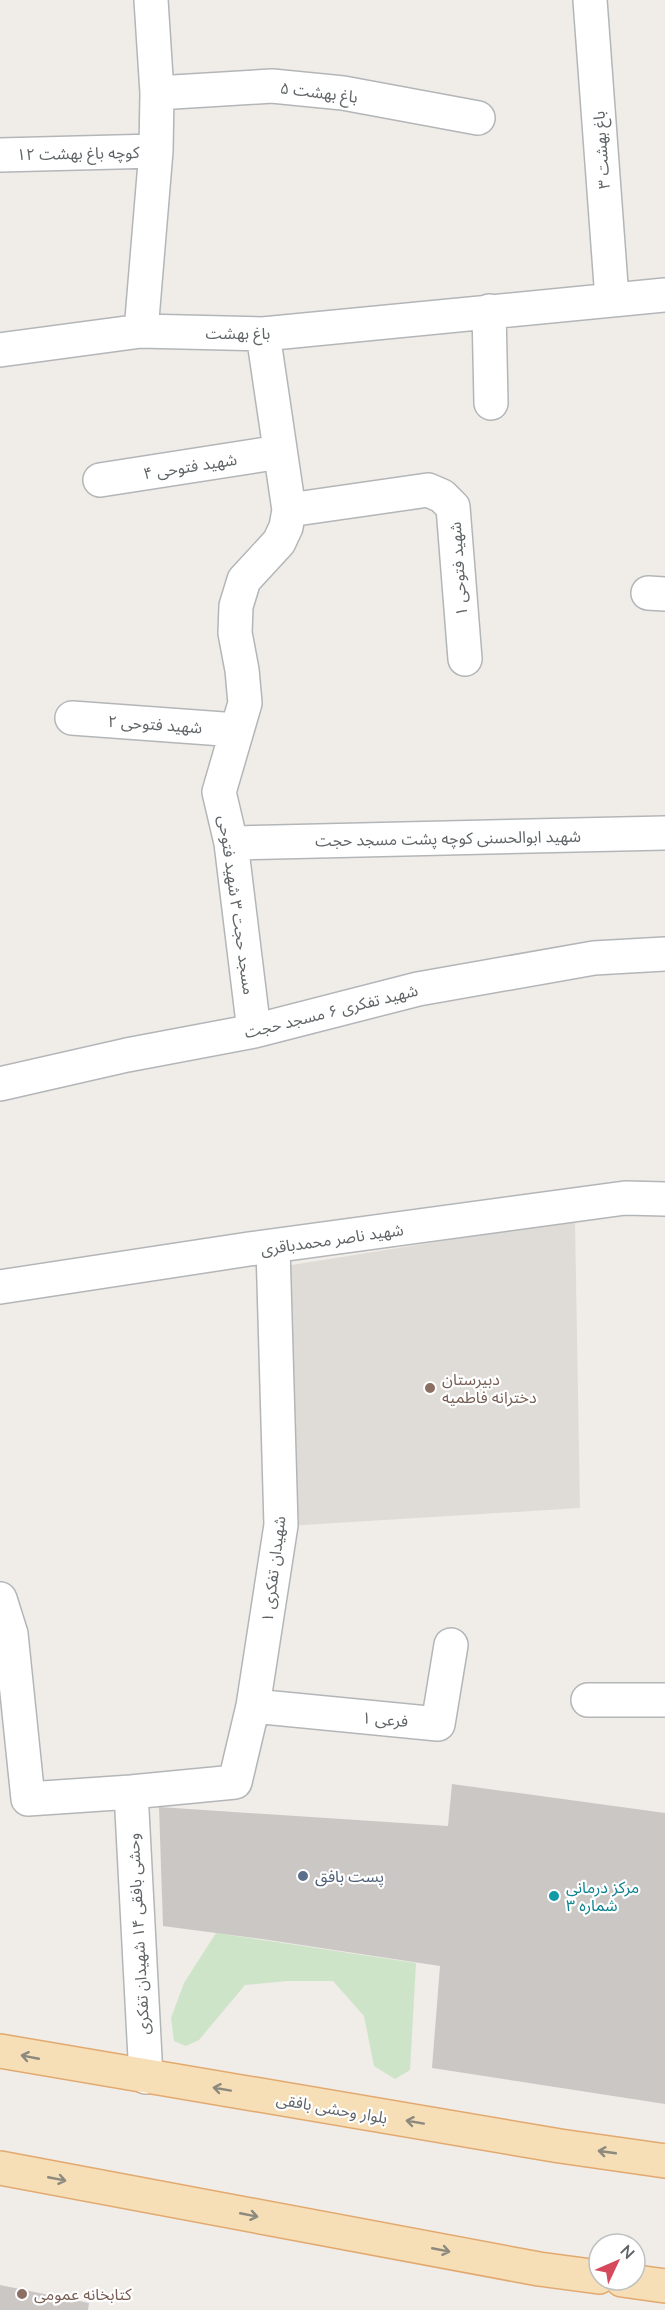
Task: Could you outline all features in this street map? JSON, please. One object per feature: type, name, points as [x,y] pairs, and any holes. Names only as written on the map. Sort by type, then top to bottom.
[{"type":"main road","name":"بلوار وحشی بافقی","points":[[0,2051],[560,2146],[665,2160]]},
{"type":"main road","points":[[0,2168],[539,2269],[587,2275]]},
{"type":"main road","points":[[647,2283],[665,2286]]},
{"type":"street","points":[[141,332],[156,151],[157,93],[151,0]]},
{"type":"street","name":"باغ بهشت ۳","points":[[590,0],[612,299]]},
{"type":"street","name":"باغ بهشت ۵","points":[[157,93],[272,86],[343,93],[478,118]]},
{"type":"street","name":"کوچه باغ بهشت ۱۲","points":[[0,155],[156,151]]},
{"type":"street","name":"باغ بهشت","points":[[0,350],[141,332],[263,334],[665,294]]},
{"type":"street","points":[[489,310],[491,403]]},
{"type":"street","name":"مسجد حجت ۳ شهید فتوحی","points":[[254,1030],[231,843],[219,792],[245,703],[235,633],[236,606],[244,580],[279,543],[286,527],[289,510],[263,334]]},
{"type":"street","name":"شهید فتوحی ۴","points":[[100,480],[280,452]]},
{"type":"street","name":"شهید فتوحی ۱","points":[[289,510],[428,490],[442,496],[453,507],[465,659]]},
{"type":"street","name":"شهید فتوحی ۲","points":[[72,718],[237,730]]},
{"type":"street","name":"شهید ابوالحسنی کوچه پشت مسجد حجت","points":[[231,843],[665,833]]},
{"type":"street","name":"شهید تفکری ۶ مسجد حجت","points":[[0,1084],[127,1055],[254,1030],[418,989],[594,958],[665,954]]},
{"type":"street","name":"شهید ناصر محمدباقری","points":[[0,1287],[237,1251],[273,1248],[625,1198],[665,1199]]},
{"type":"street","name":"شهیدان تفکری ۱","points":[[130,1792],[235,1782],[253,1706],[281,1525],[273,1248]]},
{"type":"street","points":[[0,1599],[11,1634],[28,1799],[130,1792]]},
{"type":"street","name":"فرعی ۱","points":[[253,1706],[438,1724],[451,1645]]},
{"type":"street","points":[[588,1700],[665,1700]]},
{"type":"street","name":"وحشی بافقی ۱۴ شهیدان تفکری","points":[[130,1792],[146,2077]]},
{"type":"shaded area","name":"دبیرستان دخترانه فاطمیه","points":[[575,1220],[580,1508],[287,1526],[279,1267]]},
{"type":"green space","points":[[216,1933],[416,1963],[410,2070],[395,2079],[374,2066],[364,2016],[333,1981],[287,1981],[245,1985],[199,2040],[186,2046],[174,2041],[171,2018],[184,1983]]},
{"type":"building","name":"مرکز درمانی شماره ۳","points":[[452,1784],[665,1813],[665,2104],[432,2068],[440,1966],[163,1926],[159,1807],[448,1826]]},
{"type":"building","name":"کتابخانه عمومی","points":[[0,2285],[89,2303],[88,2310],[0,2310]]},
{"type":"place","name":"دبیرستان دخترانه فاطمیه","points":[[430,1388]]},
{"type":"place","name":"پست بافق","points":[[303,1876]]},
{"type":"place","name":"مرکز درمانی شماره ۳","points":[[554,1896]]},
{"type":"place","name":"کتابخانه عمومی","points":[[22,2294]]}]
